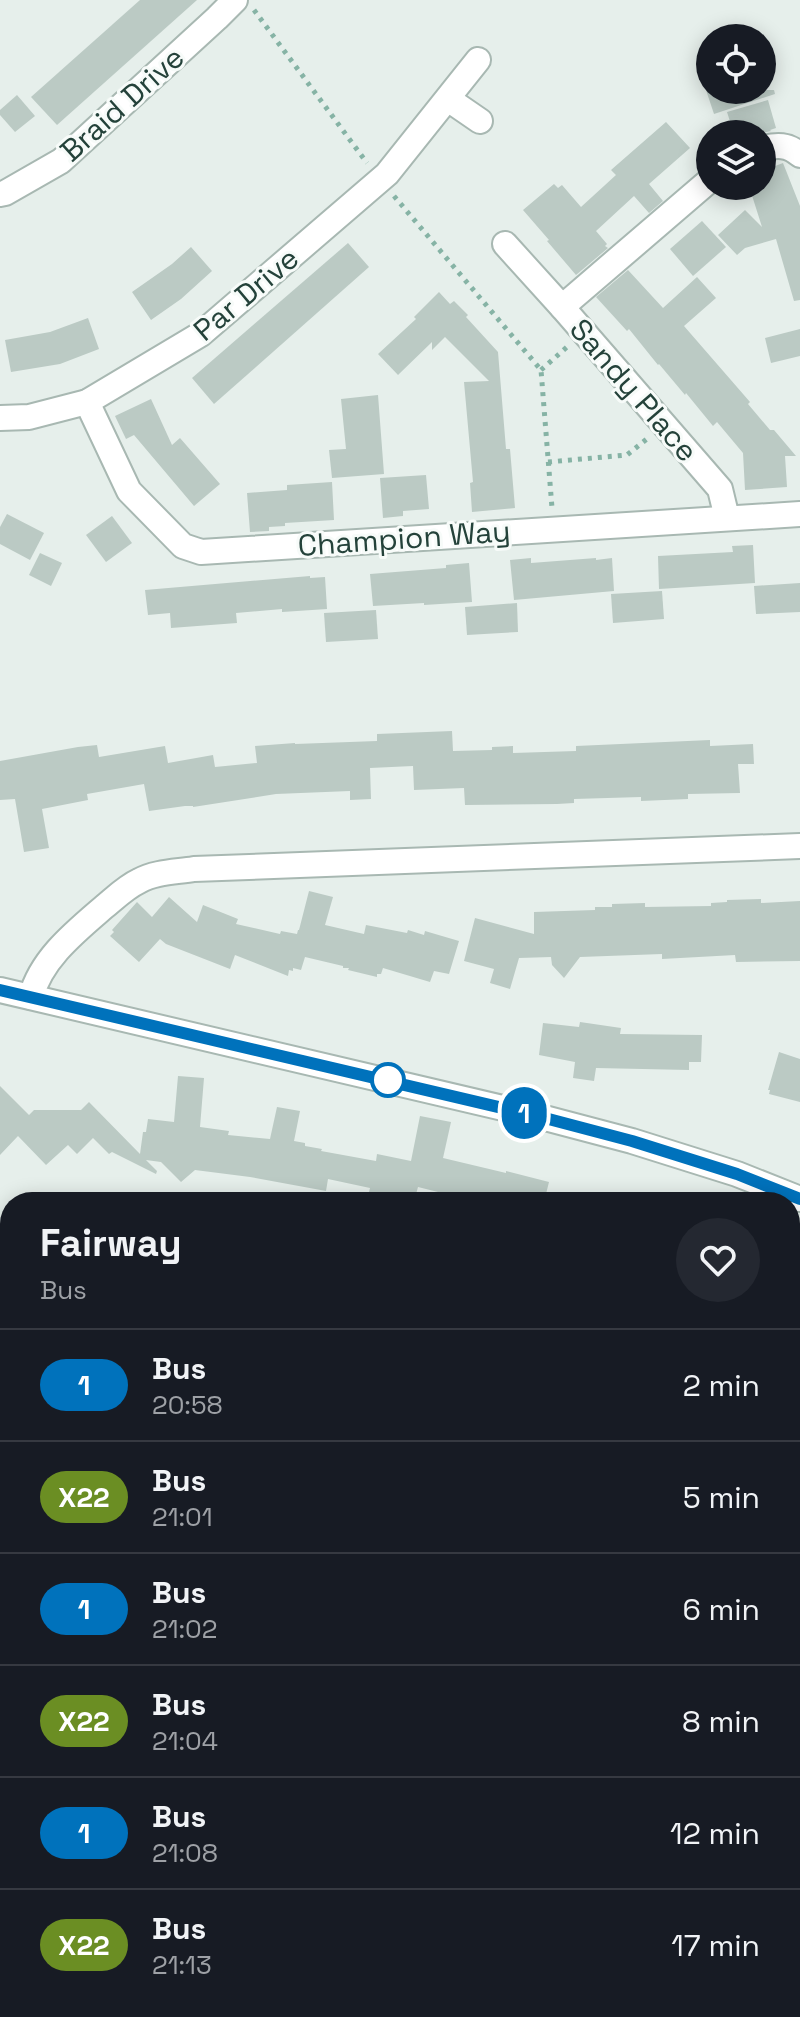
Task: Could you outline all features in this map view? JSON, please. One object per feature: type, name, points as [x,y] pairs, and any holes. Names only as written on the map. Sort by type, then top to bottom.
[{"type":"street","name":"Braid Drive","points":[[0,194],[61,161],[235,0]]},
{"type":"street","name":"Par Drive","points":[[0,418],[29,417],[87,402],[201,334],[380,180],[478,60]]},
{"type":"street","points":[[448,99],[480,121]]},
{"type":"street","points":[[776,145],[793,148],[800,155]]},
{"type":"street","name":"Sandy Place","points":[[696,192],[562,307],[720,489],[727,518]]},
{"type":"street","points":[[505,244],[562,307]]},
{"type":"street","name":"Champion Way","points":[[87,402],[129,491],[183,546],[201,552],[800,514]]},
{"type":"street","points":[[31,997],[35,982],[48,961],[80,927],[139,880],[155,875],[194,869],[800,846]]},
{"type":"street","points":[[0,990],[541,1117],[632,1141],[737,1174],[782,1192]]},
{"type":"path","points":[[247,0],[380,180],[541,370],[553,529]]},
{"type":"path","points":[[541,370],[584,333]]},
{"type":"path","points":[[548,462],[627,455],[664,424]]},
{"type":"building","points":[[140,0],[197,0],[57,125],[31,97]]},
{"type":"building","points":[[17,95],[35,116],[15,132],[0,115],[0,110]]},
{"type":"building","points":[[711,104],[744,104],[714,114]]},
{"type":"building","points":[[754,104],[769,104],[774,120],[730,120],[727,112]]},
{"type":"building","points":[[666,122],[690,148],[649,184],[663,201],[649,213],[634,196],[596,231],[608,248],[576,275],[523,210],[554,184],[558,188],[562,185],[581,207],[616,175],[611,170]]},
{"type":"building","points":[[783,163],[800,206],[800,300],[794,301],[776,239],[745,248],[737,255],[718,235],[745,210],[762,227],[753,200],[776,200],[776,166]]},
{"type":"building","points":[[702,221],[726,247],[693,276],[670,249]]},
{"type":"building","points":[[348,243],[369,267],[214,404],[192,378]]},
{"type":"building","points":[[191,247],[212,271],[181,299],[151,320],[132,292]]},
{"type":"building","points":[[628,270],[663,308],[697,277],[716,298],[684,326],[750,402],[748,404],[770,430],[774,430],[796,456],[785,456],[787,487],[745,490],[743,453],[717,422],[713,426],[629,329],[627,331],[596,297]]},
{"type":"building","points":[[439,292],[450,304],[454,301],[468,315],[466,317],[498,352],[506,449],[510,449],[515,508],[472,512],[470,483],[473,482],[464,382],[489,381],[445,337],[432,350],[432,342],[398,375],[378,354],[416,319],[414,317]]},
{"type":"building","points":[[88,318],[99,349],[60,364],[11,372],[5,340],[50,332]]},
{"type":"building","points":[[800,329],[800,356],[771,363],[765,338]]},
{"type":"building","points":[[378,395],[384,474],[332,478],[329,450],[346,449],[341,399]]},
{"type":"building","points":[[151,399],[172,445],[180,438],[220,484],[194,506],[134,435],[126,439],[115,416]]},
{"type":"building","points":[[426,475],[429,509],[403,511],[403,516],[383,518],[380,478]]},
{"type":"building","points":[[332,482],[334,520],[285,523],[285,526],[269,527],[269,531],[250,532],[247,493],[287,490],[287,485]]},
{"type":"building","points":[[7,514],[44,533],[30,560],[0,544],[0,527]]},
{"type":"building","points":[[112,516],[132,543],[106,562],[86,535]]},
{"type":"building","points":[[753,545],[755,583],[659,589],[658,556],[733,552],[732,546]]},
{"type":"building","points":[[40,553],[62,563],[51,586],[29,575]]},
{"type":"building","points":[[531,558],[531,563],[612,558],[614,591],[514,600],[510,560]]},
{"type":"building","points":[[469,563],[472,602],[373,606],[370,574],[446,568],[446,565]]},
{"type":"building","points":[[325,577],[327,609],[236,613],[237,623],[171,628],[170,613],[148,615],[145,590]]},
{"type":"building","points":[[800,583],[800,612],[756,614],[754,586]]},
{"type":"building","points":[[662,591],[664,619],[613,623],[611,594]]},
{"type":"building","points":[[517,603],[518,632],[467,635],[465,607]]},
{"type":"building","points":[[376,610],[378,639],[326,642],[324,613]]},
{"type":"building","points":[[452,731],[453,751],[513,746],[513,753],[576,751],[576,746],[710,740],[710,746],[753,744],[754,764],[738,764],[740,793],[688,794],[688,799],[641,801],[641,797],[574,799],[574,803],[557,804],[465,805],[464,788],[414,790],[413,766],[370,768],[371,799],[350,800],[350,791],[276,794],[149,811],[144,784],[87,794],[88,800],[42,809],[49,848],[24,852],[15,799],[0,800],[0,761],[78,747],[97,745],[99,757],[165,746],[168,763],[213,755],[215,767],[257,763],[255,746],[377,741],[377,734]]},
{"type":"building","points":[[309,891],[333,897],[325,925],[364,934],[366,925],[424,935],[425,931],[459,941],[449,974],[434,971],[430,982],[383,968],[377,977],[305,957],[301,970],[293,968],[288,976],[235,955],[230,969],[160,939],[139,962],[110,936],[137,902],[152,917],[169,897],[197,922],[203,905],[238,919],[236,924],[280,934],[281,931],[297,934]]},
{"type":"building","points":[[761,899],[761,903],[800,901],[800,961],[736,962],[735,955],[662,959],[662,954],[580,957],[564,978],[552,965],[551,957],[519,958],[510,989],[490,983],[494,969],[464,961],[475,918],[534,934],[534,912],[595,910],[595,907],[612,907],[612,904],[711,906],[711,903],[727,900]]},
{"type":"building","points":[[580,1022],[621,1028],[620,1034],[702,1035],[701,1062],[689,1062],[689,1070],[596,1068],[594,1081],[573,1078],[575,1062],[539,1055],[543,1023],[579,1027]]},
{"type":"building","points":[[779,1052],[800,1059],[800,1102],[769,1094]]},
{"type":"building","points":[[178,1076],[204,1078],[200,1127],[229,1131],[228,1135],[270,1139],[277,1107],[300,1111],[294,1141],[305,1143],[305,1146],[376,1161],[377,1154],[411,1161],[420,1116],[451,1122],[443,1158],[549,1182],[546,1192],[438,1192],[418,1187],[417,1192],[369,1192],[370,1188],[328,1179],[326,1191],[195,1170],[181,1182],[161,1162],[146,1160],[157,1171],[156,1174],[112,1152],[109,1154],[93,1138],[77,1154],[68,1145],[46,1165],[18,1136],[0,1155],[0,1086],[29,1115],[34,1110],[81,1110],[89,1102],[140,1154],[148,1119],[174,1122]]},
{"type":"bus line","name":"1","points":[[0,990],[541,1117],[632,1141],[737,1174],[782,1192]]}]
